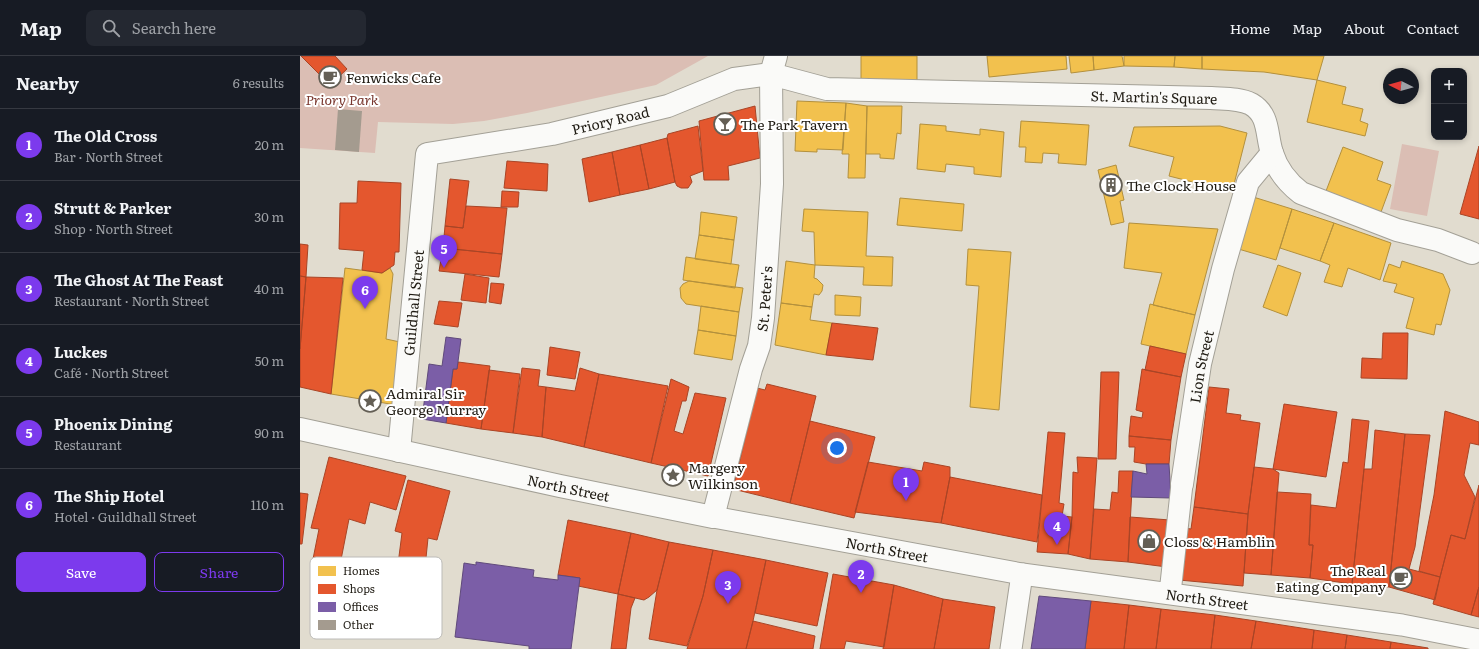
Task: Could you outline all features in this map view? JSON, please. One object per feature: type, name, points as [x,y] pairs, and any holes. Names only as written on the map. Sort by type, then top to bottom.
[{"type":"street","name":"St. Martin's Square","points":[[774,65],[827,89],[1211,98],[1241,100],[1250,104],[1262,114],[1267,123],[1272,153],[1278,167],[1293,187],[1301,193],[1397,230],[1438,240],[1472,253]]},
{"type":"street","name":"Priory Road","points":[[427,154],[559,132],[668,106],[734,79],[774,65]]},
{"type":"street","name":"St. Peter's","points":[[713,517],[751,369],[759,346],[763,318],[772,184],[774,65]]},
{"type":"street","name":"Lion Street","points":[[1170,593],[1182,484],[1200,364],[1223,269],[1248,182],[1272,153]]},
{"type":"street","name":"Guildhall Street","points":[[400,451],[427,154]]},
{"type":"street","name":"North Street","points":[[300,429],[713,517],[1022,574],[1402,625],[1479,640]]},
{"type":"street","points":[[1011,649],[1022,574]]},
{"type":"green space","name":"Priory Park","points":[[300,56],[708,56],[656,85],[527,113],[484,121],[453,124],[378,122],[375,153],[300,148]]},
{"type":"green space","points":[[1402,144],[1439,151],[1427,216],[1390,209]]},
{"type":"building: Homes","points":[[861,56],[917,56],[917,81],[861,80]]},
{"type":"building: Homes","points":[[987,56],[1066,56],[1067,69],[989,77]]},
{"type":"building: Homes","points":[[1069,56],[1093,56],[1094,70],[1071,73]]},
{"type":"building: Homes","points":[[1093,56],[1122,56],[1124,66],[1094,70]]},
{"type":"building: Homes","points":[[1124,56],[1175,56],[1174,67],[1124,66]]},
{"type":"building: Homes","points":[[1175,56],[1202,56],[1202,69],[1174,67]]},
{"type":"building: Homes","points":[[1202,56],[1324,56],[1317,80],[1264,72],[1202,69]]},
{"type":"building: Homes","points":[[1317,80],[1346,87],[1342,104],[1363,109],[1360,121],[1368,124],[1365,136],[1307,122]]},
{"type":"building: Homes","points":[[797,101],[846,103],[843,150],[817,149],[817,152],[795,151]]},
{"type":"building: Homes","points":[[846,103],[867,106],[865,178],[848,178],[849,154],[842,154]]},
{"type":"building: Homes","points":[[867,106],[902,106],[901,134],[897,133],[894,159],[880,158],[880,154],[866,154]]},
{"type":"building: Homes","points":[[1021,121],[1089,125],[1086,165],[1058,163],[1059,154],[1043,153],[1042,163],[1025,162],[1026,147],[1019,147]]},
{"type":"building: Homes","points":[[920,124],[946,126],[946,131],[980,135],[980,129],[1004,132],[1001,177],[974,174],[974,167],[946,164],[945,172],[917,169]]},
{"type":"building: Homes","points":[[1220,126],[1247,133],[1232,192],[1169,176],[1174,157],[1129,146],[1134,127]]},
{"type":"building: Homes","points":[[1343,147],[1383,162],[1377,180],[1391,185],[1381,212],[1326,191]]},
{"type":"building: Homes","name":"The Clock House","points":[[1116,165],[1124,200],[1120,201],[1124,222],[1111,225],[1098,170]]},
{"type":"building: Homes","points":[[1250,196],[1292,209],[1276,260],[1235,248]]},
{"type":"building: Homes","points":[[900,198],[964,204],[962,231],[897,225]]},
{"type":"building: Homes","points":[[804,209],[868,212],[866,256],[893,257],[892,286],[863,285],[864,267],[815,265],[814,232],[802,231]]},
{"type":"building: Homes","points":[[1292,209],[1334,223],[1320,261],[1280,248]]},
{"type":"building: Homes","points":[[701,212],[737,217],[734,240],[699,235]]},
{"type":"building: Homes","points":[[1129,223],[1218,229],[1195,315],[1153,305],[1162,273],[1124,268]]},
{"type":"building: Homes","points":[[1334,223],[1391,243],[1380,280],[1348,268],[1342,287],[1324,282],[1330,265],[1320,261]]},
{"type":"building: Homes","points":[[699,235],[734,240],[731,264],[695,259]]},
{"type":"building: Homes","points":[[968,249],[1011,252],[999,410],[970,407],[979,286],[966,285]]},
{"type":"building: Homes","points":[[686,257],[739,265],[735,288],[683,280]]},
{"type":"building: Homes","points":[[786,261],[815,265],[814,278],[823,285],[822,291],[819,295],[814,294],[812,307],[781,303]]},
{"type":"building: Homes","points":[[1402,261],[1443,274],[1450,290],[1441,325],[1436,324],[1434,335],[1406,328],[1414,298],[1394,292],[1397,284],[1383,281],[1389,264],[1400,268]]},
{"type":"building: Homes","points":[[1278,265],[1301,273],[1287,316],[1263,307]]},
{"type":"building: Homes","points":[[345,268],[382,273],[390,268],[393,274],[386,339],[400,342],[396,405],[331,394]]},
{"type":"building: Homes","points":[[689,281],[743,288],[739,312],[686,304],[681,298],[680,288],[683,284]]},
{"type":"building: Homes","points":[[835,295],[861,297],[860,316],[835,315]]},
{"type":"building: Homes","points":[[781,303],[812,307],[810,320],[832,323],[826,355],[775,345]]},
{"type":"building: Homes","points":[[1150,304],[1195,315],[1186,354],[1141,344]]},
{"type":"building: Homes","points":[[701,306],[739,312],[736,336],[698,330]]},
{"type":"building: Homes","points":[[698,330],[736,336],[732,360],[694,354]]},
{"type":"building: Shops","name":"Fenwicks Cafe","points":[[301,56],[335,56],[347,69],[330,85]]},
{"type":"building: Shops","points":[[755,106],[760,158],[728,166],[729,180],[704,180],[699,121]]},
{"type":"building: Shops","points":[[698,126],[703,171],[690,176],[692,182],[688,188],[681,188],[677,186],[675,182],[667,138],[668,134]]},
{"type":"building: Shops","points":[[667,138],[675,182],[649,189],[640,145]]},
{"type":"building: Shops","points":[[640,145],[649,189],[620,195],[612,152]]},
{"type":"building: Shops","points":[[1479,146],[1479,219],[1460,214]]},
{"type":"building: Shops","points":[[612,152],[620,195],[589,202],[582,159]]},
{"type":"building: Shops","points":[[507,161],[548,164],[547,191],[504,188]]},
{"type":"building: Shops","points":[[450,179],[469,181],[463,228],[445,226]]},
{"type":"building: Shops","points":[[358,181],[401,183],[399,252],[395,252],[394,265],[382,273],[362,270],[364,251],[339,249],[340,203],[357,203]]},
{"type":"building: Shops","points":[[502,191],[519,192],[518,207],[501,207]]},
{"type":"building: Shops","points":[[466,206],[507,208],[502,254],[443,248],[445,226],[463,228]]},
{"type":"building: Shops","points":[[300,244],[308,245],[306,277],[300,276]]},
{"type":"building: Shops","points":[[443,248],[502,254],[499,277],[439,271]]},
{"type":"building: Shops","points":[[465,274],[489,278],[486,303],[461,300]]},
{"type":"building: Shops","points":[[300,276],[306,277],[300,349]]},
{"type":"building: Shops","points":[[306,277],[343,278],[331,394],[300,387],[300,349]]},
{"type":"building: Shops","points":[[491,283],[504,284],[501,304],[489,302]]},
{"type":"building: Shops","points":[[439,301],[462,303],[458,327],[434,324]]},
{"type":"building: Shops","points":[[832,323],[878,328],[873,360],[826,355]]},
{"type":"building: Shops","points":[[1383,333],[1408,333],[1407,379],[1361,378],[1362,358],[1382,359]]},
{"type":"building: Shops","points":[[1150,346],[1186,354],[1181,377],[1145,370]]},
{"type":"building: Shops","points":[[550,347],[580,352],[575,379],[547,375]]},
{"type":"building: Shops","points":[[458,362],[490,366],[481,429],[446,423],[453,369],[457,369]]},
{"type":"building: Shops","points":[[522,368],[540,370],[538,386],[546,387],[542,437],[513,433]]},
{"type":"building: Shops","points":[[580,368],[599,374],[584,447],[542,437],[546,387],[575,391]]},
{"type":"building: Shops","points":[[1142,369],[1181,377],[1171,440],[1129,436],[1131,416],[1142,418],[1143,412],[1136,410]]},
{"type":"building: Shops","points":[[489,370],[520,374],[513,433],[481,429]]},
{"type":"building: Shops","points":[[1101,372],[1119,372],[1116,459],[1098,459]]},
{"type":"building: Shops","points":[[599,374],[668,386],[651,463],[584,447]]},
{"type":"building: Shops","points":[[671,379],[689,387],[686,401],[682,401],[674,431],[683,434],[695,393],[726,398],[708,476],[651,463]]},
{"type":"building: Shops","points":[[767,384],[816,396],[790,503],[733,489],[757,388],[765,390]]},
{"type":"building: Shops","points":[[1209,387],[1229,389],[1226,413],[1241,415],[1240,420],[1260,423],[1248,514],[1194,507]]},
{"type":"building: Shops","points":[[1284,404],[1337,412],[1326,477],[1273,469]]},
{"type":"building: Shops","points":[[1445,411],[1479,422],[1479,445],[1470,443],[1464,475],[1475,497],[1465,539],[1451,535],[1440,577],[1419,571],[1434,495]]},
{"type":"building: Shops","points":[[1352,419],[1369,421],[1352,584],[1310,578],[1313,545],[1309,545],[1311,505],[1336,508],[1343,462],[1348,463]]},
{"type":"building: Shops","points":[[810,421],[875,437],[854,518],[790,503]]},
{"type":"building: Shops","points":[[1375,430],[1405,434],[1389,587],[1352,584],[1364,469],[1372,469]]},
{"type":"building: Shops","points":[[1048,432],[1065,433],[1059,503],[1064,504],[1062,516],[1072,517],[1068,554],[1037,552]]},
{"type":"building: Shops","points":[[1405,434],[1430,435],[1415,547],[1409,569],[1440,577],[1435,600],[1389,587]]},
{"type":"building: Shops","points":[[1129,436],[1171,440],[1169,464],[1146,464],[1134,462],[1135,447],[1129,447]]},
{"type":"building: Shops","points":[[329,457],[406,476],[396,510],[370,502],[365,524],[349,519],[342,557],[313,557],[319,529],[311,528]]},
{"type":"building: Shops","points":[[1077,457],[1097,458],[1090,559],[1068,554],[1072,517],[1073,472],[1078,473]]},
{"type":"building: Shops","points":[[868,462],[922,471],[924,462],[950,467],[950,477],[941,523],[855,512]]},
{"type":"building: Shops","points":[[1254,467],[1273,469],[1279,473],[1271,575],[1244,573],[1248,514]]},
{"type":"building: Shops","points":[[1119,471],[1133,471],[1128,562],[1090,559],[1094,509],[1110,510],[1112,492],[1118,493]]},
{"type":"building: Shops","points":[[950,477],[1042,495],[1037,542],[941,523]]},
{"type":"building: Shops","points":[[408,480],[450,491],[437,540],[428,538],[426,557],[399,557],[402,533],[395,531]]},
{"type":"building: Shops","points":[[1479,485],[1479,587],[1471,615],[1433,604],[1451,535],[1465,539]]},
{"type":"building: Shops","points":[[1277,492],[1311,494],[1309,545],[1313,545],[1310,578],[1271,575]]},
{"type":"building: Shops","points":[[300,493],[308,494],[302,544],[300,544]]},
{"type":"building: Shops","points":[[1194,507],[1248,514],[1243,586],[1179,580],[1184,528],[1191,529]]},
{"type":"building: Shops","name":"Closs & Hamblin","points":[[1130,517],[1170,520],[1167,567],[1128,562]]},
{"type":"building: Shops","points":[[568,520],[631,533],[618,594],[578,586],[580,578],[558,575]]},
{"type":"building: Shops","points":[[631,533],[669,542],[657,590],[644,600],[618,594]]},
{"type":"building: Shops","points":[[669,542],[713,550],[703,596],[687,646],[649,639],[657,590]]},
{"type":"building: Shops","points":[[713,550],[766,560],[746,649],[687,649],[703,596]]},
{"type":"building: Shops","points":[[766,560],[828,573],[817,626],[755,613]]},
{"type":"building: Shops","points":[[833,574],[894,585],[884,647],[846,641],[844,649],[820,649]]},
{"type":"building: Shops","points":[[894,585],[943,599],[934,649],[883,649]]},
{"type":"building: Shops","points":[[1479,587],[1479,617],[1471,615]]},
{"type":"building: Shops","points":[[618,594],[635,598],[631,608],[626,649],[611,649]]},
{"type":"building: Shops","points":[[943,599],[995,607],[989,649],[934,649]]},
{"type":"building: Shops","points":[[1091,601],[1129,605],[1124,649],[1085,649]]},
{"type":"building: Shops","points":[[1129,605],[1161,609],[1156,649],[1124,649]]},
{"type":"building: Shops","points":[[1161,609],[1215,615],[1211,649],[1156,649]]},
{"type":"building: Shops","points":[[1215,615],[1256,621],[1251,649],[1211,649]]},
{"type":"building: Shops","points":[[753,621],[815,636],[813,649],[746,649]]},
{"type":"building: Shops","points":[[1256,621],[1314,630],[1312,649],[1251,649]]},
{"type":"building: Shops","points":[[1314,630],[1347,635],[1345,649],[1312,649]]},
{"type":"building: Shops","points":[[1347,635],[1391,642],[1390,649],[1345,649]]},
{"type":"building: Shops","points":[[1391,642],[1428,648],[1428,649],[1390,649]]},
{"type":"building: Offices","points":[[446,337],[461,339],[457,369],[453,369],[446,423],[422,419],[429,364],[442,366]]},
{"type":"building: Offices","points":[[1146,464],[1169,464],[1171,498],[1131,497],[1133,471],[1147,474]]},
{"type":"building: Offices","points":[[476,562],[534,570],[533,577],[558,580],[558,575],[580,578],[571,649],[529,649],[529,646],[455,637],[464,563],[476,565]]},
{"type":"building: Offices","points":[[1039,596],[1091,601],[1085,649],[1031,649]]},
{"type":"building: Other","points":[[338,109],[362,111],[359,152],[335,150]]},
{"type":"place","name":"Fenwicks Cafe","points":[[330,77]]},
{"type":"place","name":"The Park Tavern","points":[[725,124]]},
{"type":"place","name":"The Clock House","points":[[1111,185]]},
{"type":"place","name":"Phoenix Dining","points":[[444,268]]},
{"type":"place","name":"The Ship Hotel","points":[[365,309]]},
{"type":"place","name":"Admiral Sir George Murray","points":[[370,401]]},
{"type":"place","name":"Margery Wilkinson","points":[[673,475]]},
{"type":"place","name":"The Old Cross","points":[[906,501]]},
{"type":"place","name":"Closs & Hamblin","points":[[1149,541]]},
{"type":"place","name":"Luckes","points":[[1057,545]]},
{"type":"place","name":"The Real Eating Company","points":[[1401,578]]},
{"type":"place","name":"Strutt & Parker","points":[[861,593]]},
{"type":"place","name":"The Ghost At The Feast","points":[[728,604]]}]
